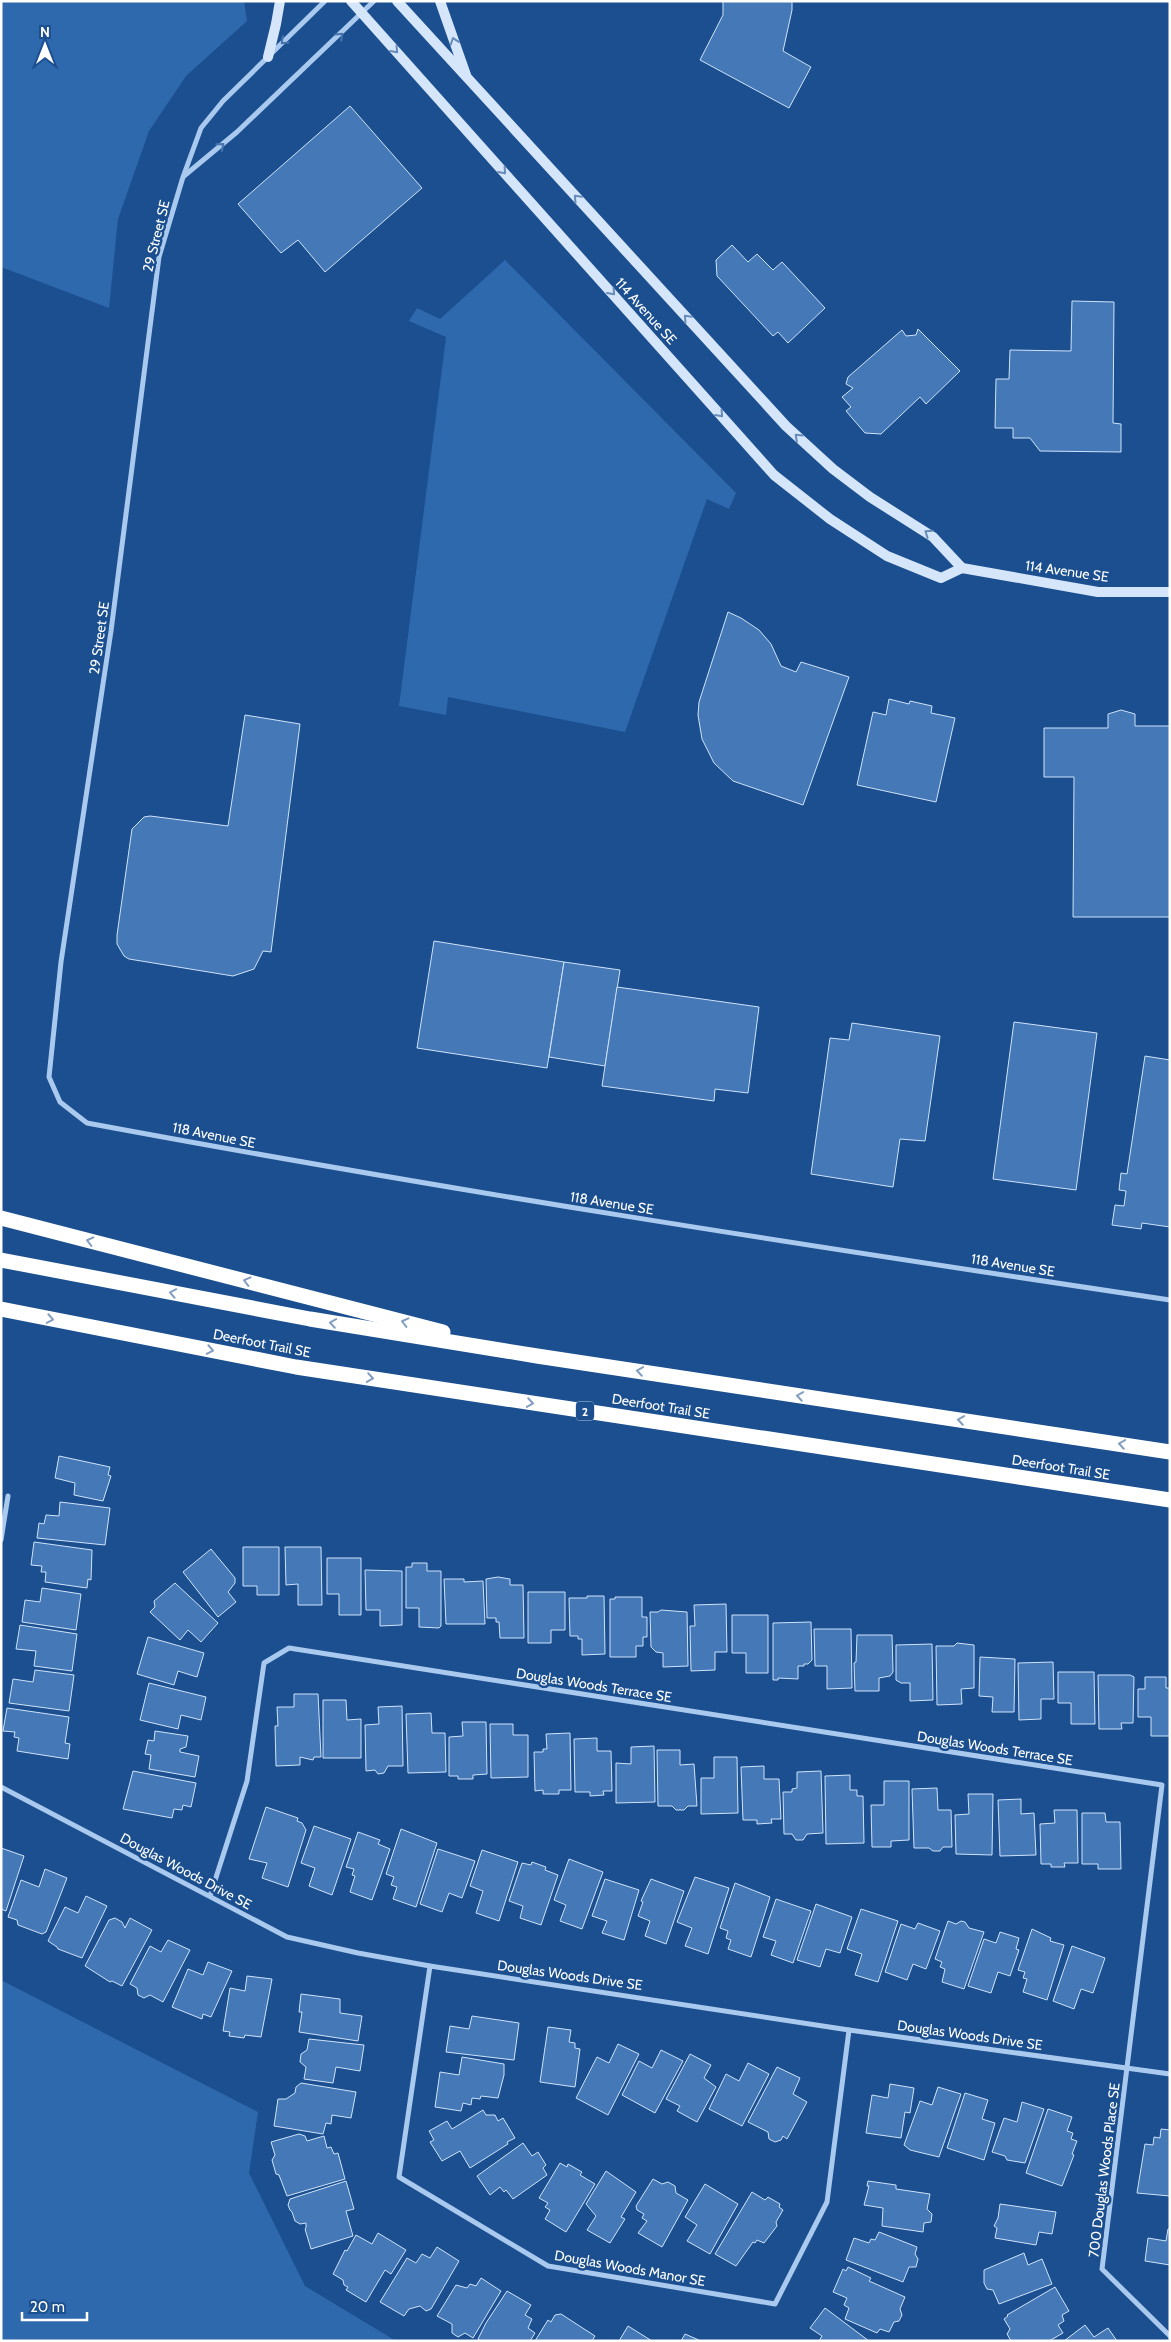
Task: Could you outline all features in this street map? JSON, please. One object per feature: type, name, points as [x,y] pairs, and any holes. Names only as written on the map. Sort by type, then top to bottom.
[{"type":"highway","points":[[1,1218],[537,1356]]},
{"type":"highway","points":[[1,1260],[300,1318],[1170,1452]]},
{"type":"highway","name":"Deerfoot Trail SE","points":[[2,1309],[296,1367],[1170,1500]]},
{"type":"main road","points":[[268,57],[280,1]]},
{"type":"main road","name":"114 Avenue SE","points":[[350,1],[774,475],[830,519],[887,556],[941,578],[962,568],[1098,592],[1170,592]]},
{"type":"main road","name":"114 Avenue SE","points":[[397,1],[786,426],[833,469],[870,497],[933,537],[962,568]]},
{"type":"main road","points":[[440,1],[468,80]]},
{"type":"street","name":"29 Street SE","points":[[60,1102],[49,1077],[61,962],[112,631],[159,257],[183,177],[201,128],[223,101],[325,1]]},
{"type":"street","points":[[183,177],[237,132],[374,1]]},
{"type":"street","name":"118 Avenue SE","points":[[60,1102],[87,1123],[301,1163],[550,1205],[1170,1300]]},
{"type":"street","points":[[1,1540],[8,1496]]},
{"type":"street","name":"Douglas Woods Terrace SE","points":[[210,1896],[247,1781],[264,1664],[289,1648],[1170,1786]]},
{"type":"street","points":[[1128,2069],[1162,1785]]},
{"type":"street","name":"Douglas Woods Drive SE","points":[[1,1787],[287,1937],[430,1966],[849,2030],[1170,2074]]},
{"type":"street","name":"Douglas Woods Manor SE","points":[[430,1966],[399,2177],[548,2266],[775,2304],[828,2202],[849,2030]]},
{"type":"street","name":"700 Douglas Woods Place SE","points":[[1128,2069],[1102,2269],[1170,2336]]},
{"type":"shaded area","points":[[1,1],[244,1],[247,21],[186,76],[149,131],[118,219],[109,308],[1,267]]},
{"type":"shaded area","points":[[505,260],[736,493],[729,509],[707,499],[625,732],[448,697],[446,715],[399,706],[446,337],[409,321],[417,308],[440,319]]},
{"type":"shaded area","points":[[1,1980],[258,2112],[249,2173],[305,2286],[396,2341],[1,2341]]},
{"type":"building","points":[[723,1],[792,1],[792,10],[783,51],[811,67],[789,108],[700,60],[723,15]]},
{"type":"building","points":[[350,106],[422,188],[325,272],[298,240],[281,253],[238,204]]},
{"type":"building","points":[[732,245],[748,262],[757,254],[773,270],[782,262],[825,308],[788,343],[778,332],[773,336],[717,276],[716,260]]},
{"type":"building","points":[[1072,301],[1114,302],[1113,423],[1121,424],[1121,452],[1040,451],[1030,438],[1013,438],[1013,428],[995,428],[996,379],[1009,379],[1010,350],[1071,351]]},
{"type":"building","points":[[918,329],[960,371],[926,404],[920,397],[881,434],[865,433],[846,411],[851,407],[842,397],[853,388],[846,384],[848,377],[902,330],[906,336],[916,335]]},
{"type":"building","points":[[728,612],[759,630],[771,644],[781,666],[796,672],[801,662],[849,677],[803,805],[733,781],[714,763],[702,739],[698,715],[699,702]]},
{"type":"building","points":[[889,699],[909,704],[910,701],[932,706],[931,713],[955,718],[936,802],[857,785],[873,712],[886,715]]},
{"type":"building","points":[[1121,710],[1135,714],[1135,726],[1170,726],[1170,917],[1073,917],[1074,777],[1044,777],[1044,728],[1108,728],[1108,714]]},
{"type":"building","points":[[245,715],[300,724],[271,952],[263,951],[254,969],[233,976],[129,959],[124,956],[117,944],[117,935],[132,829],[144,817],[150,816],[228,826]]},
{"type":"building","points":[[434,941],[564,962],[547,1068],[417,1048]]},
{"type":"building","points":[[564,962],[620,970],[605,1066],[549,1057]]},
{"type":"building","points":[[617,987],[759,1007],[748,1093],[715,1089],[714,1101],[602,1086]]},
{"type":"building","points":[[1014,1022],[1097,1033],[1076,1190],[993,1179]]},
{"type":"building","points":[[852,1023],[940,1036],[925,1141],[900,1139],[893,1187],[811,1174],[830,1038],[849,1040]]},
{"type":"building","points":[[1145,1056],[1170,1060],[1170,1227],[1142,1223],[1141,1229],[1112,1225],[1115,1205],[1124,1206],[1126,1191],[1119,1190],[1121,1173],[1127,1174]]},
{"type":"building","points":[[59,1456],[110,1467],[108,1475],[111,1476],[103,1501],[74,1495],[75,1483],[55,1478]]},
{"type":"building","points":[[60,1502],[110,1508],[105,1545],[37,1538],[39,1523],[44,1524],[46,1515],[59,1516]]},
{"type":"building","points":[[34,1542],[92,1550],[91,1580],[88,1579],[87,1588],[45,1582],[46,1572],[41,1572],[42,1566],[31,1565]]},
{"type":"building","points":[[243,1547],[279,1547],[279,1595],[257,1595],[257,1586],[243,1586]]},
{"type":"building","points":[[285,1547],[321,1547],[322,1605],[298,1605],[298,1584],[286,1585]]},
{"type":"building","points":[[211,1549],[235,1578],[235,1583],[228,1592],[236,1602],[218,1617],[183,1572]]},
{"type":"building","points":[[327,1558],[361,1558],[361,1615],[339,1615],[339,1594],[327,1594]]},
{"type":"building","points":[[412,1563],[427,1563],[427,1571],[441,1571],[441,1626],[439,1628],[419,1627],[419,1608],[406,1608],[406,1567],[412,1567]]},
{"type":"building","points":[[365,1570],[402,1571],[402,1625],[380,1626],[380,1610],[366,1610]]},
{"type":"building","points":[[498,1577],[510,1579],[510,1585],[523,1585],[524,1638],[500,1638],[499,1622],[496,1622],[496,1618],[487,1618],[486,1579]]},
{"type":"building","points":[[444,1579],[464,1579],[464,1582],[483,1581],[485,1624],[446,1624]]},
{"type":"building","points":[[175,1583],[218,1623],[201,1642],[188,1630],[180,1640],[150,1612],[155,1607],[154,1601]]},
{"type":"building","points":[[42,1588],[81,1594],[76,1630],[22,1622],[25,1600],[40,1602]]},
{"type":"building","points":[[528,1592],[565,1592],[565,1630],[551,1630],[551,1643],[528,1643]]},
{"type":"building","points":[[587,1596],[604,1596],[605,1654],[582,1655],[582,1639],[578,1639],[578,1636],[570,1636],[569,1598],[587,1598]]},
{"type":"building","points":[[615,1597],[642,1597],[642,1617],[647,1617],[647,1637],[643,1637],[643,1646],[636,1646],[636,1657],[610,1657],[610,1599],[615,1599]]},
{"type":"building","points":[[726,1604],[727,1652],[715,1652],[715,1670],[691,1671],[690,1626],[695,1626],[694,1605]]},
{"type":"building","points":[[661,1610],[687,1612],[688,1666],[663,1667],[663,1653],[656,1652],[651,1647],[650,1612]]},
{"type":"building","points":[[732,1615],[768,1615],[768,1673],[746,1673],[746,1653],[732,1653]]},
{"type":"building","points":[[811,1622],[812,1660],[808,1664],[804,1664],[804,1666],[798,1666],[798,1679],[778,1678],[778,1680],[773,1680],[773,1623]]},
{"type":"building","points":[[20,1625],[77,1634],[72,1671],[34,1666],[36,1651],[16,1649]]},
{"type":"building","points":[[814,1629],[851,1629],[852,1688],[827,1689],[827,1666],[815,1666]]},
{"type":"building","points":[[857,1635],[892,1635],[893,1672],[890,1676],[879,1678],[879,1691],[855,1691],[854,1663],[856,1662]]},
{"type":"building","points":[[148,1637],[204,1653],[197,1677],[178,1671],[174,1685],[137,1674]]},
{"type":"building","points":[[957,1643],[974,1645],[974,1688],[961,1689],[962,1704],[937,1705],[936,1646],[954,1646]]},
{"type":"building","points":[[932,1644],[933,1700],[910,1701],[910,1683],[901,1683],[896,1680],[896,1645]]},
{"type":"building","points":[[980,1657],[1015,1659],[1014,1712],[992,1712],[993,1697],[979,1696]]},
{"type":"building","points":[[1053,1662],[1054,1699],[1041,1699],[1041,1719],[1019,1720],[1018,1663]]},
{"type":"building","points":[[35,1670],[74,1675],[69,1711],[9,1703],[13,1679],[33,1682]]},
{"type":"building","points":[[1058,1672],[1094,1672],[1095,1724],[1071,1724],[1071,1703],[1058,1703]]},
{"type":"building","points":[[1098,1675],[1130,1675],[1134,1677],[1133,1723],[1121,1723],[1122,1729],[1099,1729]]},
{"type":"building","points":[[1145,1677],[1166,1677],[1166,1688],[1170,1688],[1170,1736],[1151,1736],[1151,1717],[1138,1717],[1138,1689],[1145,1689]]},
{"type":"building","points":[[149,1683],[206,1697],[201,1720],[181,1715],[178,1729],[140,1720]]},
{"type":"building","points":[[294,1694],[318,1694],[321,1757],[314,1757],[313,1760],[300,1757],[300,1765],[276,1766],[275,1726],[278,1726],[277,1707],[294,1707]]},
{"type":"building","points":[[323,1700],[346,1700],[347,1720],[361,1719],[361,1758],[323,1758]]},
{"type":"building","points":[[402,1706],[403,1766],[388,1766],[384,1773],[378,1774],[375,1770],[366,1771],[365,1725],[379,1724],[378,1707]]},
{"type":"building","points":[[7,1708],[69,1717],[65,1743],[70,1744],[68,1759],[17,1751],[19,1738],[14,1737],[15,1732],[3,1731]]},
{"type":"building","points":[[431,1713],[432,1733],[445,1733],[446,1772],[408,1773],[406,1714]]},
{"type":"building","points":[[462,1722],[486,1722],[487,1774],[473,1775],[473,1779],[458,1779],[458,1776],[449,1776],[449,1737],[463,1736]]},
{"type":"building","points":[[490,1724],[513,1724],[513,1735],[528,1735],[528,1777],[491,1778]]},
{"type":"building","points":[[155,1731],[188,1736],[186,1747],[180,1749],[180,1752],[199,1756],[195,1777],[149,1769],[151,1755],[145,1754],[148,1740],[154,1741]]},
{"type":"building","points":[[570,1733],[571,1790],[559,1790],[559,1794],[543,1794],[543,1790],[535,1791],[534,1752],[543,1752],[543,1749],[547,1749],[546,1734]]},
{"type":"building","points":[[597,1738],[597,1751],[611,1751],[612,1791],[603,1791],[604,1795],[590,1796],[590,1792],[575,1792],[574,1739]]},
{"type":"building","points":[[654,1746],[655,1802],[616,1803],[616,1763],[631,1764],[631,1747]]},
{"type":"building","points":[[657,1750],[680,1750],[680,1765],[694,1764],[697,1806],[688,1806],[684,1810],[676,1810],[672,1806],[658,1806]]},
{"type":"building","points":[[714,1757],[737,1757],[738,1813],[701,1814],[701,1778],[714,1778]]},
{"type":"building","points":[[764,1766],[764,1779],[779,1779],[781,1819],[771,1819],[772,1823],[757,1824],[757,1820],[743,1820],[741,1767]]},
{"type":"building","points":[[133,1771],[196,1783],[191,1807],[183,1805],[182,1810],[174,1809],[172,1818],[123,1809]]},
{"type":"building","points":[[821,1771],[823,1833],[807,1834],[803,1840],[796,1840],[792,1834],[784,1834],[783,1792],[792,1792],[792,1789],[797,1788],[797,1772]]},
{"type":"building","points":[[850,1775],[850,1790],[857,1790],[857,1796],[863,1796],[864,1843],[826,1844],[825,1776]]},
{"type":"building","points":[[884,1781],[909,1781],[909,1840],[891,1841],[891,1847],[872,1847],[871,1805],[884,1805]]},
{"type":"building","points":[[937,1788],[938,1810],[951,1810],[952,1847],[943,1847],[940,1851],[933,1851],[929,1848],[914,1848],[912,1789]]},
{"type":"building","points":[[968,1794],[993,1794],[992,1855],[956,1854],[955,1815],[969,1814]]},
{"type":"building","points":[[1021,1799],[1021,1814],[1034,1813],[1036,1855],[1000,1856],[998,1800]]},
{"type":"building","points":[[266,1807],[298,1818],[297,1821],[302,1823],[306,1830],[288,1887],[262,1878],[267,1863],[249,1859]]},
{"type":"building","points":[[1054,1810],[1077,1810],[1078,1863],[1064,1863],[1065,1867],[1051,1867],[1051,1864],[1041,1864],[1040,1824],[1055,1823]]},
{"type":"building","points":[[1082,1813],[1105,1813],[1106,1822],[1120,1822],[1121,1869],[1098,1869],[1098,1864],[1082,1864]]},
{"type":"building","points":[[314,1826],[351,1839],[332,1895],[309,1886],[315,1868],[301,1863]]},
{"type":"building","points":[[401,1829],[437,1843],[416,1907],[393,1899],[397,1887],[391,1885],[394,1877],[386,1874]]},
{"type":"building","points":[[358,1832],[380,1840],[378,1844],[390,1849],[372,1900],[350,1892],[355,1876],[352,1875],[354,1869],[346,1867]]},
{"type":"building","points":[[1,1848],[24,1856],[6,1911],[1,1909]]},
{"type":"building","points":[[438,1849],[475,1861],[462,1898],[449,1893],[442,1912],[420,1904]]},
{"type":"building","points":[[482,1850],[518,1862],[499,1921],[476,1913],[483,1891],[470,1886]]},
{"type":"building","points":[[569,1859],[603,1872],[582,1929],[560,1921],[566,1905],[554,1900]]},
{"type":"building","points":[[532,1862],[546,1867],[545,1870],[558,1875],[541,1925],[520,1918],[523,1906],[509,1901],[522,1863],[531,1865]]},
{"type":"building","points":[[45,1869],[67,1878],[46,1932],[42,1934],[18,1925],[17,1920],[8,1917],[21,1880],[39,1887]]},
{"type":"building","points":[[695,1877],[729,1888],[708,1954],[685,1946],[692,1928],[677,1922]]},
{"type":"building","points":[[605,1879],[639,1890],[624,1940],[602,1933],[607,1921],[592,1916]]},
{"type":"building","points":[[651,1879],[684,1891],[666,1944],[645,1936],[650,1921],[638,1916],[643,1902],[641,1901]]},
{"type":"building","points":[[735,1883],[770,1897],[751,1957],[728,1949],[731,1940],[726,1938],[728,1931],[720,1928]]},
{"type":"building","points":[[86,1896],[107,1906],[82,1958],[58,1949],[48,1941],[65,1907],[78,1913]]},
{"type":"building","points":[[776,1899],[811,1911],[793,1963],[771,1955],[776,1941],[763,1937]]},
{"type":"building","points":[[816,1904],[852,1917],[840,1953],[826,1949],[820,1967],[797,1960]]},
{"type":"building","points":[[861,1909],[898,1921],[878,1982],[855,1975],[862,1954],[847,1949]]},
{"type":"building","points":[[115,1918],[122,1922],[125,1928],[130,1918],[152,1930],[122,1986],[112,1981],[110,1982],[85,1966],[109,1920]]},
{"type":"building","points":[[948,1921],[956,1924],[961,1921],[965,1922],[969,1928],[984,1932],[964,1989],[942,1982],[945,1969],[940,1967],[942,1962],[935,1959]]},
{"type":"building","points":[[918,1923],[940,1931],[926,1969],[913,1964],[907,1980],[885,1972],[901,1924],[915,1929]]},
{"type":"building","points":[[1032,1929],[1051,1938],[1050,1941],[1064,1945],[1047,2000],[1023,1992],[1027,1979],[1023,1978],[1025,1972],[1018,1970]]},
{"type":"building","points":[[1000,1932],[1019,1938],[1016,1949],[1019,1950],[1010,1976],[998,1972],[991,1993],[968,1986],[984,1939],[996,1943]]},
{"type":"building","points":[[168,1940],[190,1950],[163,2002],[150,1995],[144,1998],[138,1995],[137,1988],[130,1984],[150,1946],[161,1952]]},
{"type":"building","points":[[1072,1946],[1105,1958],[1093,1993],[1081,1989],[1074,2009],[1053,2001]]},
{"type":"building","points":[[208,1962],[232,1971],[211,2017],[203,2014],[202,2019],[172,2007],[188,1969],[203,1975]]},
{"type":"building","points":[[247,1976],[272,1979],[261,2037],[245,2035],[244,2038],[229,2036],[230,2032],[223,2031],[230,1988],[245,1991]]},
{"type":"building","points":[[301,1994],[340,1999],[340,2013],[362,2016],[358,2041],[299,2032],[302,2012],[299,2012]]},
{"type":"building","points":[[472,2016],[519,2023],[514,2060],[446,2052],[450,2026],[469,2029]]},
{"type":"building","points":[[548,2027],[571,2030],[569,2042],[575,2043],[575,2048],[580,2049],[575,2087],[540,2082]]},
{"type":"building","points":[[309,2039],[364,2045],[360,2071],[336,2067],[333,2083],[304,2079],[306,2067],[300,2062],[301,2054],[307,2050]]},
{"type":"building","points":[[618,2044],[639,2054],[608,2115],[576,2098],[597,2057],[609,2063]]},
{"type":"building","points":[[661,2050],[683,2061],[655,2113],[622,2095],[639,2061],[652,2068]]},
{"type":"building","points":[[690,2054],[711,2065],[704,2078],[716,2087],[697,2122],[677,2111],[680,2106],[666,2099]]},
{"type":"building","points":[[462,2057],[504,2064],[504,2075],[498,2098],[481,2096],[480,2099],[472,2098],[471,2105],[463,2103],[461,2111],[435,2107],[440,2072],[459,2075]]},
{"type":"building","points":[[748,2063],[769,2074],[742,2126],[709,2109],[726,2074],[739,2081]]},
{"type":"building","points":[[777,2067],[800,2078],[793,2094],[807,2102],[787,2139],[783,2136],[781,2140],[775,2142],[769,2139],[768,2132],[748,2122]]},
{"type":"building","points":[[301,2083],[356,2092],[351,2118],[332,2115],[331,2124],[326,2123],[323,2134],[274,2126],[278,2099],[286,2099],[295,2093],[296,2087]]},
{"type":"building","points":[[890,2084],[914,2088],[910,2113],[905,2112],[901,2138],[866,2133],[872,2095],[888,2098]]},
{"type":"building","points":[[938,2087],[961,2094],[939,2157],[910,2150],[904,2145],[920,2101],[932,2105]]},
{"type":"building","points":[[965,2093],[988,2100],[982,2119],[995,2123],[984,2160],[947,2148]]},
{"type":"building","points":[[1022,2102],[1044,2109],[1025,2163],[1007,2160],[1005,2156],[992,2152],[1004,2118],[1017,2122]]},
{"type":"building","points":[[1048,2109],[1072,2117],[1067,2131],[1073,2133],[1071,2139],[1077,2141],[1072,2154],[1074,2155],[1062,2186],[1026,2173]]},
{"type":"building","points":[[483,2110],[486,2115],[495,2115],[498,2121],[503,2118],[515,2138],[470,2168],[460,2151],[442,2161],[430,2142],[434,2140],[429,2131],[447,2121],[452,2129]]},
{"type":"building","points":[[1161,2129],[1170,2130],[1170,2196],[1137,2193],[1145,2144],[1153,2145],[1154,2137],[1160,2138]]},
{"type":"building","points":[[299,2134],[305,2136],[307,2141],[324,2136],[327,2148],[331,2147],[334,2154],[338,2153],[345,2179],[287,2196],[279,2175],[276,2174],[272,2160],[275,2155],[271,2142]]},
{"type":"building","points":[[523,2143],[532,2156],[538,2152],[546,2165],[543,2168],[547,2175],[513,2199],[506,2190],[504,2192],[500,2187],[490,2195],[477,2176]]},
{"type":"building","points":[[560,2163],[567,2167],[568,2164],[582,2172],[580,2175],[595,2184],[566,2232],[545,2219],[550,2210],[545,2207],[548,2203],[539,2198]]},
{"type":"building","points":[[606,2171],[636,2192],[621,2217],[625,2219],[610,2243],[587,2230],[596,2216],[586,2204]]},
{"type":"building","points":[[653,2179],[662,2184],[668,2182],[675,2186],[676,2193],[688,2200],[662,2247],[638,2233],[647,2221],[642,2218],[644,2214],[637,2210],[636,2206]]},
{"type":"building","points":[[346,2181],[354,2209],[346,2211],[353,2236],[311,2249],[305,2229],[306,2223],[300,2224],[295,2221],[288,2205],[290,2199]]},
{"type":"building","points":[[868,2181],[896,2185],[896,2189],[930,2194],[927,2209],[932,2214],[931,2222],[924,2223],[923,2232],[882,2226],[883,2208],[864,2205],[869,2186],[867,2186]]},
{"type":"building","points":[[705,2184],[738,2204],[710,2254],[687,2241],[697,2225],[685,2217]]},
{"type":"building","points":[[752,2192],[765,2200],[768,2197],[780,2204],[779,2207],[783,2210],[776,2222],[777,2226],[764,2243],[757,2240],[755,2243],[753,2242],[736,2266],[715,2254]]},
{"type":"building","points":[[1000,2204],[1056,2212],[1052,2234],[1039,2232],[1036,2245],[995,2238],[997,2228],[994,2226],[998,2218]]},
{"type":"building","points":[[1168,2229],[1170,2229],[1170,2265],[1145,2261],[1148,2238],[1166,2241]]},
{"type":"building","points":[[879,2232],[917,2247],[915,2254],[918,2259],[916,2267],[909,2267],[903,2282],[846,2260],[854,2238],[869,2243],[871,2239],[875,2240]]},
{"type":"building","points":[[378,2233],[406,2250],[391,2274],[385,2270],[366,2302],[346,2290],[348,2287],[344,2285],[343,2280],[333,2274],[345,2250],[347,2251],[356,2235],[372,2244]]},
{"type":"building","points":[[437,2247],[459,2261],[431,2309],[426,2311],[420,2306],[409,2309],[404,2316],[380,2302],[407,2258],[416,2263],[422,2254],[430,2258]]},
{"type":"building","points":[[1024,2253],[1028,2265],[1042,2259],[1052,2284],[999,2304],[993,2290],[987,2289],[984,2283],[984,2270]]},
{"type":"building","points":[[848,2267],[871,2278],[869,2281],[905,2297],[900,2309],[902,2315],[899,2321],[894,2322],[889,2332],[880,2329],[877,2333],[845,2319],[849,2308],[844,2305],[847,2298],[833,2292],[843,2269],[846,2271]]},
{"type":"building","points":[[481,2278],[501,2291],[473,2338],[465,2333],[458,2337],[452,2333],[452,2324],[437,2316],[456,2285],[467,2288],[470,2284],[476,2286]]},
{"type":"building","points":[[1055,2287],[1069,2311],[1062,2315],[1064,2321],[1058,2325],[1063,2333],[1049,2341],[1011,2341],[1007,2334],[1010,2329],[1004,2319],[1007,2315]]},
{"type":"building","points":[[507,2291],[531,2305],[525,2315],[532,2319],[528,2328],[535,2333],[530,2341],[481,2341],[478,2339],[486,2323]]},
{"type":"building","points":[[825,2308],[869,2341],[819,2341],[822,2336],[810,2328]]},
{"type":"building","points":[[561,2314],[595,2336],[592,2341],[535,2341],[548,2320],[551,2322],[555,2315]]},
{"type":"building","points":[[1085,2325],[1094,2337],[1108,2328],[1117,2341],[1064,2341]]},
{"type":"building","points":[[628,2326],[652,2341],[619,2341]]},
{"type":"building","points":[[685,2334],[701,2341],[681,2341]]}]
